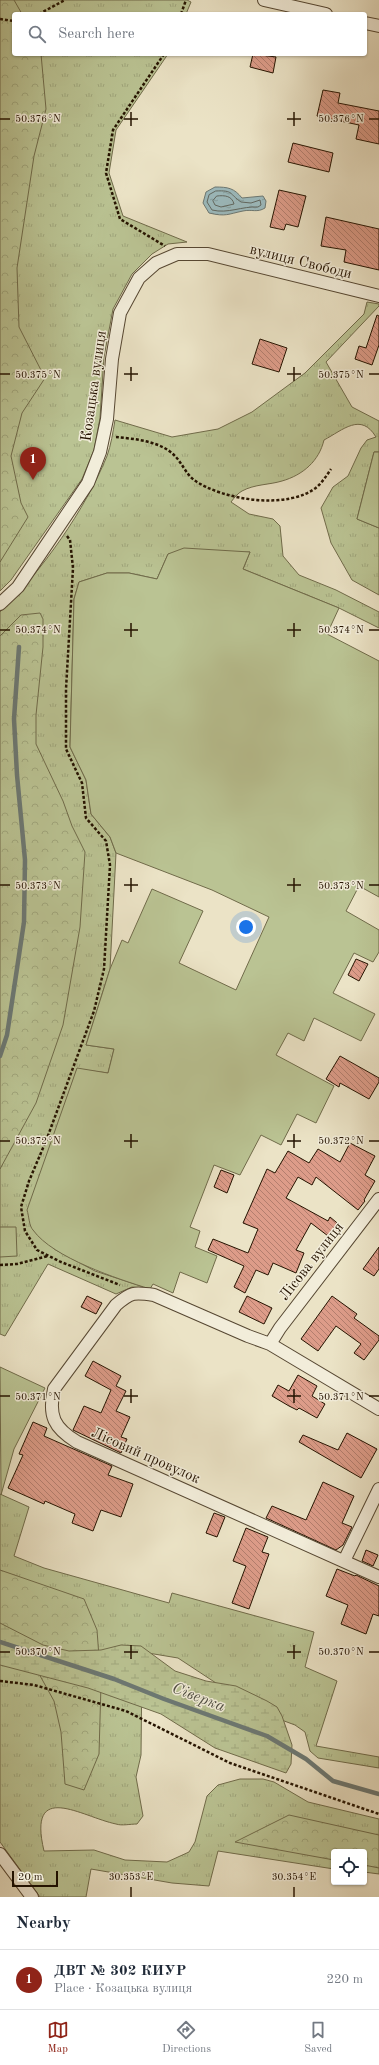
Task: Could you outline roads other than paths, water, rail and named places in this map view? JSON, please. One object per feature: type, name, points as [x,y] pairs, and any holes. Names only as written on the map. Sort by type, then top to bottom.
[{"type":"street","points":[[264,0],[317,12]]},
{"type":"street","points":[[367,23],[379,26]]},
{"type":"street","name":"Козацька вулиця","points":[[0,604],[18,587],[88,483],[100,452],[107,419],[112,359],[120,312],[139,278],[156,263],[177,254],[208,254],[239,262]]},
{"type":"street","name":"вулиця Свободи","points":[[239,262],[379,296]]},
{"type":"street","name":"Лісова вулиця","points":[[270,1344],[280,1328],[379,1199]]},
{"type":"street","name":"Лісовий провулок","points":[[270,1344],[154,1295],[137,1292],[128,1295],[116,1305],[54,1389],[50,1406],[55,1421],[64,1434],[77,1442],[379,1578]]},
{"type":"street","points":[[270,1344],[379,1409]]},
{"type":"street","points":[[344,1561],[379,1489]]},
{"type":"street","points":[[0,1854],[32,1897]]},
{"type":"water","points":[[215,187],[230,189],[242,198],[263,196],[266,201],[265,208],[227,215],[209,213],[203,203],[206,192]]},
{"type":"waterway","name":"Сіверка","points":[[0,1056],[7,1035],[24,922],[25,860],[17,775],[14,719],[19,647]]},
{"type":"waterway","name":"Сіверка","points":[[0,1642],[114,1679],[164,1699],[267,1736],[306,1759],[333,1781],[379,1794]]},
{"type":"place","name":"ДВТ № 302 КИУР","points":[[33,480]]}]
